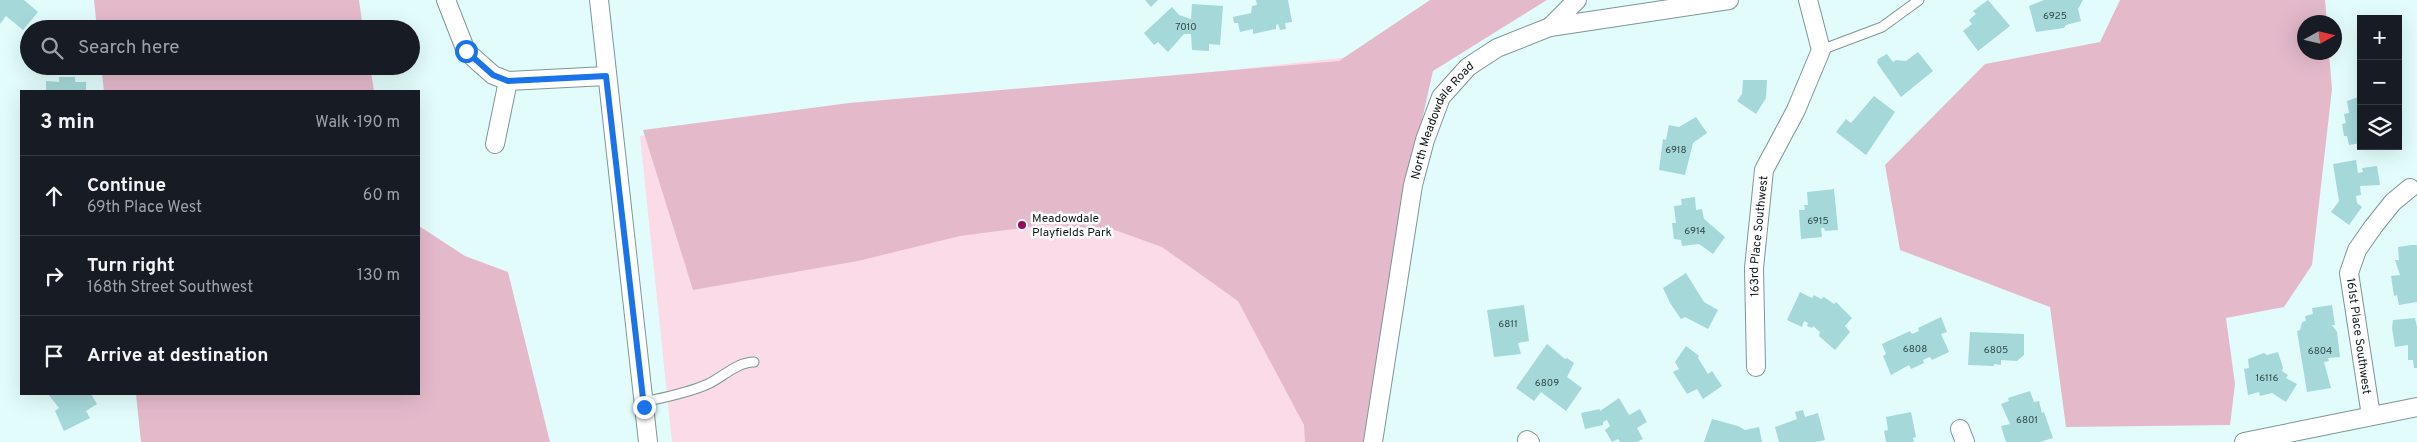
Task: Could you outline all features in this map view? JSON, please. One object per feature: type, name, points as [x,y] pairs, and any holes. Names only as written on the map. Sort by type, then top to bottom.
[{"type":"street","points":[[446,0],[466,51],[493,75],[508,81],[606,76]]},
{"type":"street","points":[[599,0],[648,442]]},
{"type":"street","points":[[1550,28],[1577,0]]},
{"type":"street","name":"North Meadowdale Road","points":[[1373,442],[1413,185],[1425,140],[1440,97],[1468,67],[1498,48],[1550,28],[1729,0]]},
{"type":"street","points":[[1808,0],[1820,50]]},
{"type":"street","name":"163rd Place Southwest","points":[[1756,367],[1754,268],[1764,170],[1796,110],[1820,50]]},
{"type":"street","points":[[495,144],[508,81]]},
{"type":"street","name":"161st Place Southwest","points":[[2370,416],[2349,273],[2357,250],[2373,227],[2393,202],[2410,188]]},
{"type":"street","points":[[2244,442],[2310,435],[2370,416],[2417,407]]},
{"type":"lane","points":[[1820,50],[1882,28],[1920,0]]},
{"type":"lane","points":[[644,402],[690,391],[710,383],[745,362],[754,362]]},
{"type":"shaded area","points":[[94,0],[359,0],[362,20],[96,20]]},
{"type":"shaded area","points":[[1430,0],[1547,0],[1433,71],[1399,222],[1363,442],[1305,442],[1304,425],[1238,301],[1162,247],[1112,229],[1046,225],[960,236],[858,261],[693,290],[643,130],[849,103],[1339,61]]},
{"type":"shaded area","points":[[2120,0],[2325,0],[2326,15],[2297,15],[2297,60],[2330,60],[2332,89],[2312,265],[2284,307],[2226,318],[2235,384],[2230,425],[2066,427],[2050,307],[1900,250],[1885,165],[1985,64],[2100,42]]},
{"type":"shaded area","name":"Meadowdale Playfields Park","points":[[1420,49],[1361,442],[672,442],[640,136]]},
{"type":"shaded area","points":[[102,75],[371,75],[374,90],[104,90]]},
{"type":"shaded area","points":[[420,227],[465,256],[508,272],[550,442],[141,442],[136,395],[420,395]]},
{"type":"building","points":[[0,0],[24,0],[38,12],[31,20],[20,20],[20,28],[6,16],[0,24]]},
{"type":"building","points":[[1145,0],[1158,0],[1151,7]]},
{"type":"building","points":[[1256,0],[1288,0],[1292,22],[1285,23],[1286,29],[1280,30],[1278,24],[1276,29],[1253,34],[1253,29],[1240,32],[1238,23],[1234,23],[1233,17],[1251,13],[1252,6],[1257,5]]},
{"type":"building","points":[[1988,0],[2010,26],[1978,51],[1963,31],[1972,24],[1969,20],[1976,14],[1973,11]]},
{"type":"building","points":[[2044,0],[2083,0],[2078,9],[2081,21],[2066,25],[2064,28],[2036,32],[2029,6]]},
{"type":"building","points":[[1192,4],[1223,6],[1220,45],[1209,44],[1209,51],[1192,50],[1191,34],[1184,34],[1168,52],[1158,42],[1154,45],[1144,33],[1172,7],[1179,15],[1191,19]]},
{"type":"building","points":[[1918,52],[1933,71],[1901,97],[1877,63],[1878,59],[1887,54],[1893,62],[1896,60],[1906,61]]},
{"type":"building","points":[[59,77],[75,77],[75,82],[86,82],[86,90],[46,90],[46,81],[59,82]]},
{"type":"building","points":[[1743,80],[1767,80],[1766,98],[1756,114],[1737,101],[1742,94]]},
{"type":"building","points":[[1874,96],[1895,112],[1866,155],[1836,132],[1846,119],[1851,123]]},
{"type":"building","points":[[2357,97],[2357,144],[2349,145],[2347,136],[2344,136],[2342,124],[2346,123],[2344,114],[2349,113],[2347,101]]},
{"type":"building","points":[[1696,117],[1707,133],[1693,143],[1685,175],[1659,170],[1663,139],[1666,140],[1669,125],[1679,127]]},
{"type":"building","points":[[2356,160],[2358,173],[2363,172],[2362,168],[2377,166],[2380,185],[2360,186],[2361,195],[2356,196],[2357,203],[2362,207],[2349,225],[2331,212],[2339,201],[2333,164]]},
{"type":"building","points":[[1834,189],[1838,230],[1825,231],[1824,228],[1821,228],[1822,237],[1801,239],[1799,210],[1805,210],[1804,205],[1808,205],[1807,192]]},
{"type":"building","points":[[1695,197],[1696,210],[1702,209],[1704,219],[1725,237],[1713,254],[1699,244],[1682,246],[1681,240],[1674,239],[1672,223],[1676,223],[1674,206],[1682,205],[1681,199]]},
{"type":"building","points":[[2417,245],[2417,302],[2399,305],[2397,295],[2394,296],[2391,276],[2400,275],[2395,260],[2399,260],[2398,247]]},
{"type":"building","points":[[1686,273],[1704,302],[1718,310],[1708,329],[1685,317],[1681,319],[1663,288]]},
{"type":"building","points":[[1800,292],[1812,298],[1814,295],[1821,299],[1824,297],[1834,304],[1836,302],[1852,318],[1845,326],[1850,332],[1835,350],[1819,336],[1820,332],[1813,326],[1812,328],[1807,326],[1808,323],[1804,321],[1802,327],[1787,320]]},
{"type":"building","points":[[1524,305],[1529,341],[1518,343],[1521,354],[1494,357],[1487,310]]},
{"type":"building","points":[[2332,305],[2335,325],[2332,325],[2337,332],[2340,357],[2328,358],[2329,361],[2324,362],[2331,388],[2307,392],[2297,331],[2300,330],[2302,322],[2306,321],[2305,316],[2313,314],[2312,308]]},
{"type":"building","points":[[1941,317],[1947,332],[1941,334],[1949,352],[1932,360],[1930,357],[1923,360],[1924,363],[1911,369],[1909,365],[1891,375],[1883,356],[1886,354],[1882,344],[1910,331],[1912,334],[1919,331],[1918,328]]},
{"type":"building","points":[[2415,318],[2417,327],[2417,368],[2414,368],[2413,360],[2408,360],[2408,345],[2395,347],[2392,328],[2393,320]]},
{"type":"building","points":[[1970,332],[2024,334],[2024,355],[2017,361],[2001,360],[2001,365],[1968,365]]},
{"type":"building","points":[[1547,344],[1565,359],[1567,358],[1574,363],[1567,377],[1582,388],[1566,411],[1541,392],[1534,401],[1516,388]]},
{"type":"building","points":[[1686,346],[1699,356],[1698,358],[1708,374],[1712,371],[1722,386],[1703,399],[1697,389],[1687,394],[1673,372],[1679,369],[1675,362]]},
{"type":"building","points":[[2278,352],[2283,368],[2282,371],[2288,375],[2286,378],[2297,384],[2286,402],[2272,393],[2260,396],[2259,392],[2248,395],[2244,369],[2249,368],[2248,359],[2264,353],[2267,355]]},
{"type":"building","points":[[2030,391],[2034,402],[2039,401],[2053,438],[2040,442],[2006,442],[2001,426],[2010,424],[2001,404],[2009,401],[2008,398]]},
{"type":"building","points":[[49,395],[92,395],[97,404],[86,411],[90,418],[64,431],[55,411],[59,408]]},
{"type":"building","points":[[1619,398],[1629,415],[1640,409],[1647,422],[1637,428],[1643,439],[1637,442],[1620,442],[1618,439],[1612,442],[1605,430],[1610,426],[1607,420],[1603,422],[1603,425],[1585,429],[1581,413],[1600,409],[1600,411]]},
{"type":"building","points":[[1803,410],[1805,417],[1818,413],[1825,440],[1816,442],[1779,442],[1775,427],[1797,419],[1795,412]]},
{"type":"building","points":[[1911,412],[1916,437],[1913,438],[1914,442],[1886,442],[1884,431],[1888,430],[1886,417]]},
{"type":"building","points":[[1712,419],[1738,426],[1745,430],[1759,427],[1762,442],[1704,442]]},
{"type":"place","name":"Meadowdale Playfields Park","points":[[1022,225]]},
{"type":"route","points":[[466,51],[493,75],[508,81],[606,76],[644,407]]}]
